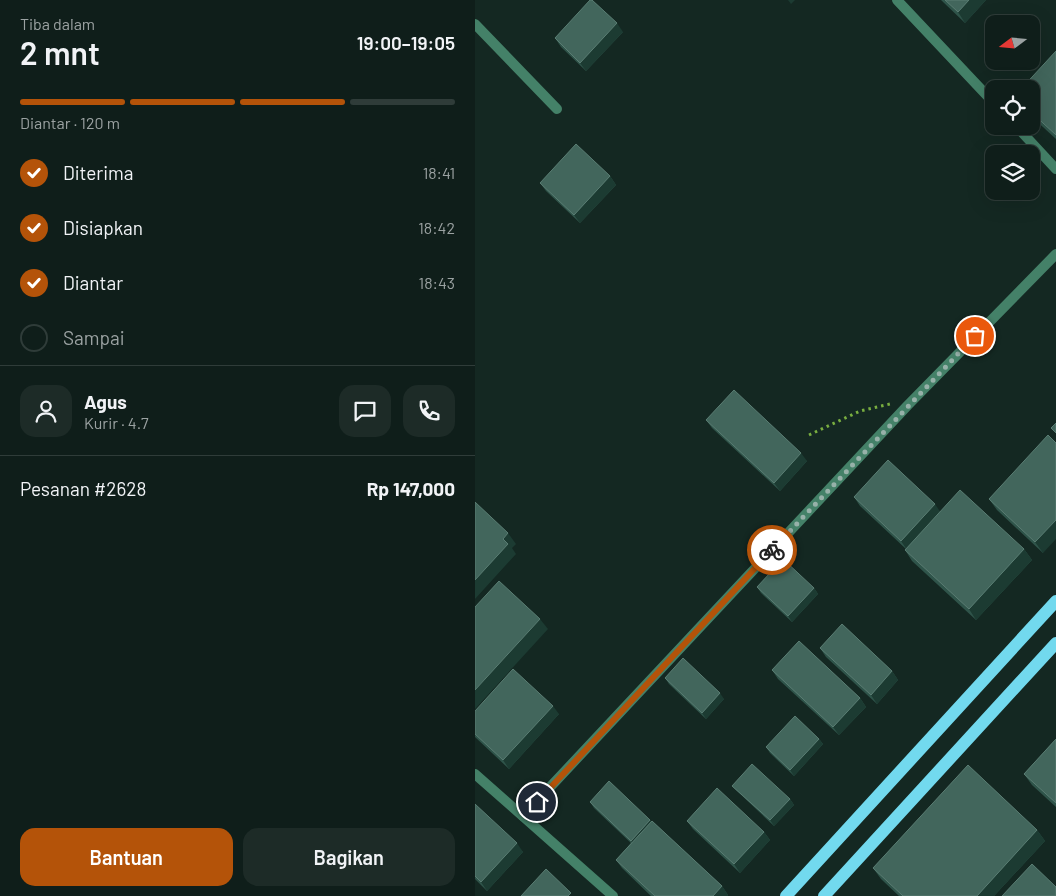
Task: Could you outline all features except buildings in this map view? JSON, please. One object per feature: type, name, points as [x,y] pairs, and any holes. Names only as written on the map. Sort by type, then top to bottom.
[{"type":"main road","points":[[786,896],[1056,601]]},
{"type":"main road","points":[[824,896],[1056,643]]},
{"type":"street","points":[[897,0],[985,93]]},
{"type":"street","points":[[475,24],[557,109]]},
{"type":"street","points":[[1025,135],[1056,168]]},
{"type":"street","points":[[523,816],[908,405],[1056,254]]},
{"type":"street","points":[[477,779],[523,816],[613,896]]},
{"type":"path","points":[[809,435],[860,411],[886,403],[908,405]]},
{"type":"way so far","points":[[772,550],[975,336]]},
{"type":"route","points":[[537,802],[772,550]]}]
